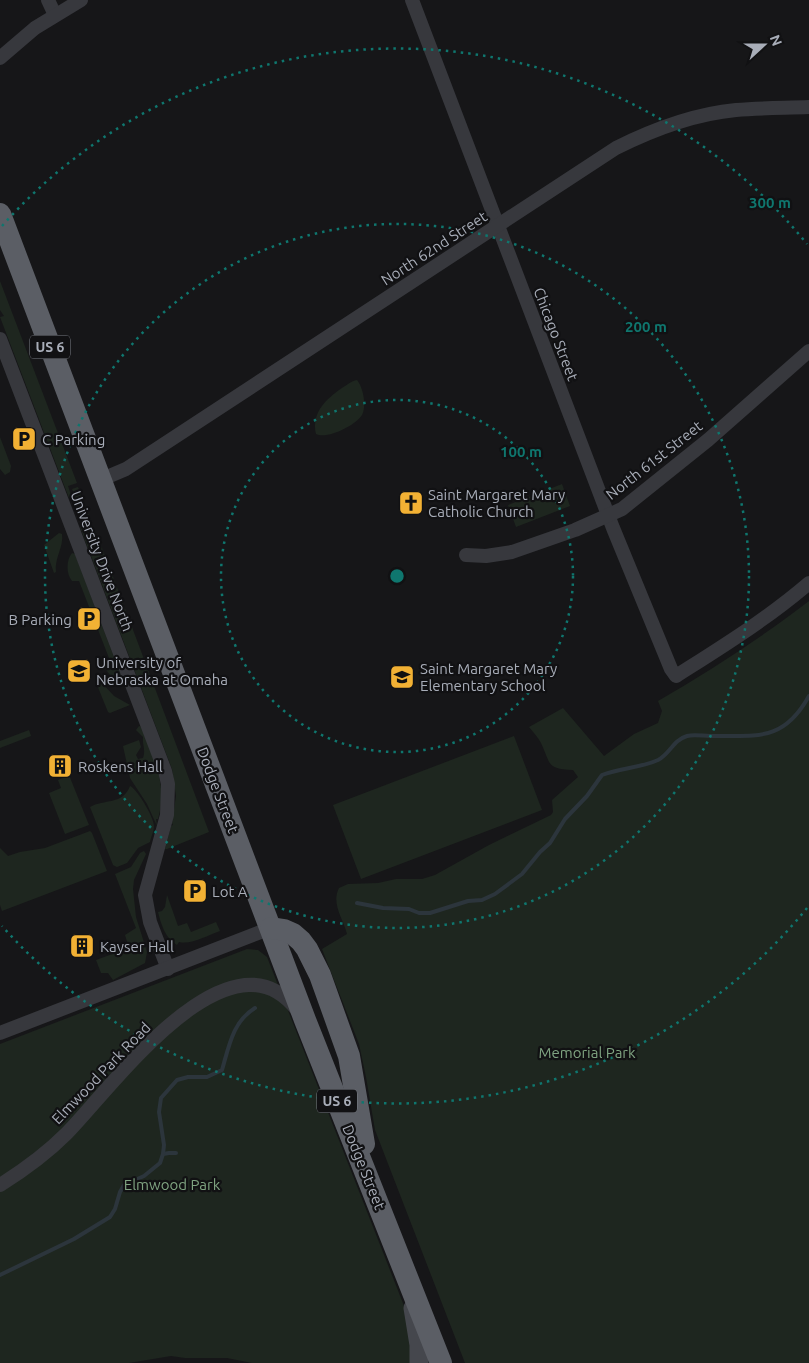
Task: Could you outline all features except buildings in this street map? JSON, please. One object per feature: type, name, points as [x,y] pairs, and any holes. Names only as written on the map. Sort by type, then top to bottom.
[{"type":"highway","name":"Dodge Street","points":[[0,214],[305,1020],[441,1363]]},
{"type":"highway","points":[[271,928],[284,930],[293,934],[301,941],[310,954],[320,975],[349,1056],[370,1182]]},
{"type":"main road","points":[[410,1284],[418,1345],[418,1363]]},
{"type":"street","points":[[48,0],[55,15]]},
{"type":"street","points":[[0,58],[35,28],[81,0]]},
{"type":"street","name":"Chicago Street","points":[[412,0],[608,515],[671,669],[676,676],[780,608],[809,583]]},
{"type":"street","name":"North 62nd Street","points":[[100,480],[126,469],[616,148],[644,134],[706,114],[736,110],[809,107]]},
{"type":"street","name":"University Drive North","points":[[0,339],[165,771],[168,784],[167,814],[145,895],[150,922],[168,969]]},
{"type":"street","name":"North 61st Street","points":[[466,555],[486,556],[512,552],[575,530],[622,508],[708,440],[809,351]]},
{"type":"street","points":[[0,1033],[271,928]]},
{"type":"street","name":"Elmwood Park Road","points":[[0,1185],[45,1153],[66,1134],[153,1039],[173,1022],[210,996],[237,986],[261,984],[290,1001],[305,1020]]},
{"type":"green space","points":[[0,281],[77,483],[68,486],[72,498],[69,498],[0,317],[4,316],[0,310]]},
{"type":"green space","points":[[357,380],[364,397],[364,407],[359,419],[334,433],[327,435],[316,434],[316,419],[321,407],[336,392]]},
{"type":"green space","points":[[0,437],[11,466],[10,472],[5,475],[0,469]]},
{"type":"green space","points":[[562,484],[570,506],[516,527],[508,505]]},
{"type":"green space","points":[[78,487],[91,521],[91,526],[93,526],[106,558],[209,832],[167,849],[165,849],[171,826],[173,825],[176,796],[172,769],[80,527],[86,524],[72,489]]},
{"type":"green space","points":[[59,533],[62,534],[62,543],[56,562],[56,572],[54,573],[44,545]]},
{"type":"green space","points":[[72,553],[75,554],[123,681],[121,683],[115,682],[102,664],[109,658],[79,581],[72,581],[69,575],[68,563]]},
{"type":"green space","name":"Memorial Park","points":[[809,601],[809,1363],[465,1363],[375,1130],[359,1044],[322,949],[347,934],[336,900],[339,888],[348,884],[378,883],[396,879],[422,879],[435,875],[489,845],[551,815],[553,812],[552,800],[578,777],[573,770],[554,767],[548,761],[540,741],[529,727],[563,708],[604,756],[634,734],[658,723],[662,711],[658,701],[773,628]]},
{"type":"green space","points":[[95,680],[100,681],[114,696],[130,705],[110,713],[108,712]]},
{"type":"green space","points":[[139,726],[155,761],[160,783],[161,806],[158,819],[156,819],[157,826],[147,804],[130,778],[123,746],[139,740],[141,747],[136,755],[138,759],[143,758],[143,737],[136,730]]},
{"type":"green space","points":[[29,730],[31,736],[0,748],[0,741]]},
{"type":"green space","points":[[514,736],[542,810],[361,879],[333,805]]},
{"type":"green space","points":[[69,775],[89,825],[65,834],[49,793],[61,788],[58,780]]},
{"type":"green space","points":[[130,786],[137,792],[145,804],[154,828],[150,842],[138,848],[127,863],[117,867],[113,865],[90,807],[118,799],[127,792]]},
{"type":"green space","points":[[90,831],[107,871],[2,911],[0,905],[0,848],[8,856],[45,848]]},
{"type":"green space","points":[[144,851],[146,854],[134,880],[133,889],[136,917],[147,952],[145,963],[113,980],[108,973],[101,973],[96,960],[129,948],[125,935],[136,928],[115,874],[131,867],[140,853]]},
{"type":"green space","points":[[167,895],[178,926],[187,923],[191,932],[216,922],[220,931],[195,941],[179,942],[177,945],[167,935],[158,912],[162,911],[165,907]]},
{"type":"green space","name":"Elmwood Park","points":[[247,949],[258,950],[267,957],[408,1316],[413,1363],[252,1363],[227,1358],[171,1356],[129,1363],[0,1363],[0,1044]]},
{"type":"waterway","points":[[357,903],[430,913],[468,901],[482,900],[495,894],[522,874],[550,843],[565,819],[587,796],[602,775],[658,760],[678,741],[687,736],[755,735],[778,729],[789,722],[809,696]]},
{"type":"waterway","points":[[0,1275],[74,1239],[110,1217],[124,1185],[144,1176],[160,1163],[164,1145],[159,1112],[161,1098],[177,1080],[188,1077],[207,1077],[222,1070],[237,1027],[248,1013],[255,1008]]},
{"type":"waterway","points":[[163,1154],[176,1153]]},
{"type":"place","name":"C Parking","points":[[24,439]]},
{"type":"place","name":"Saint Margaret Mary Catholic Church","points":[[411,503]]},
{"type":"place","name":"B Parking","points":[[89,619]]},
{"type":"place","name":"University of Nebraska at Omaha","points":[[79,671]]},
{"type":"place","name":"Saint Margaret Mary Elementary School","points":[[402,677]]},
{"type":"place","name":"Roskens Hall","points":[[60,766]]},
{"type":"place","name":"Lot A","points":[[195,891]]},
{"type":"place","name":"Kayser Hall","points":[[82,946]]}]
